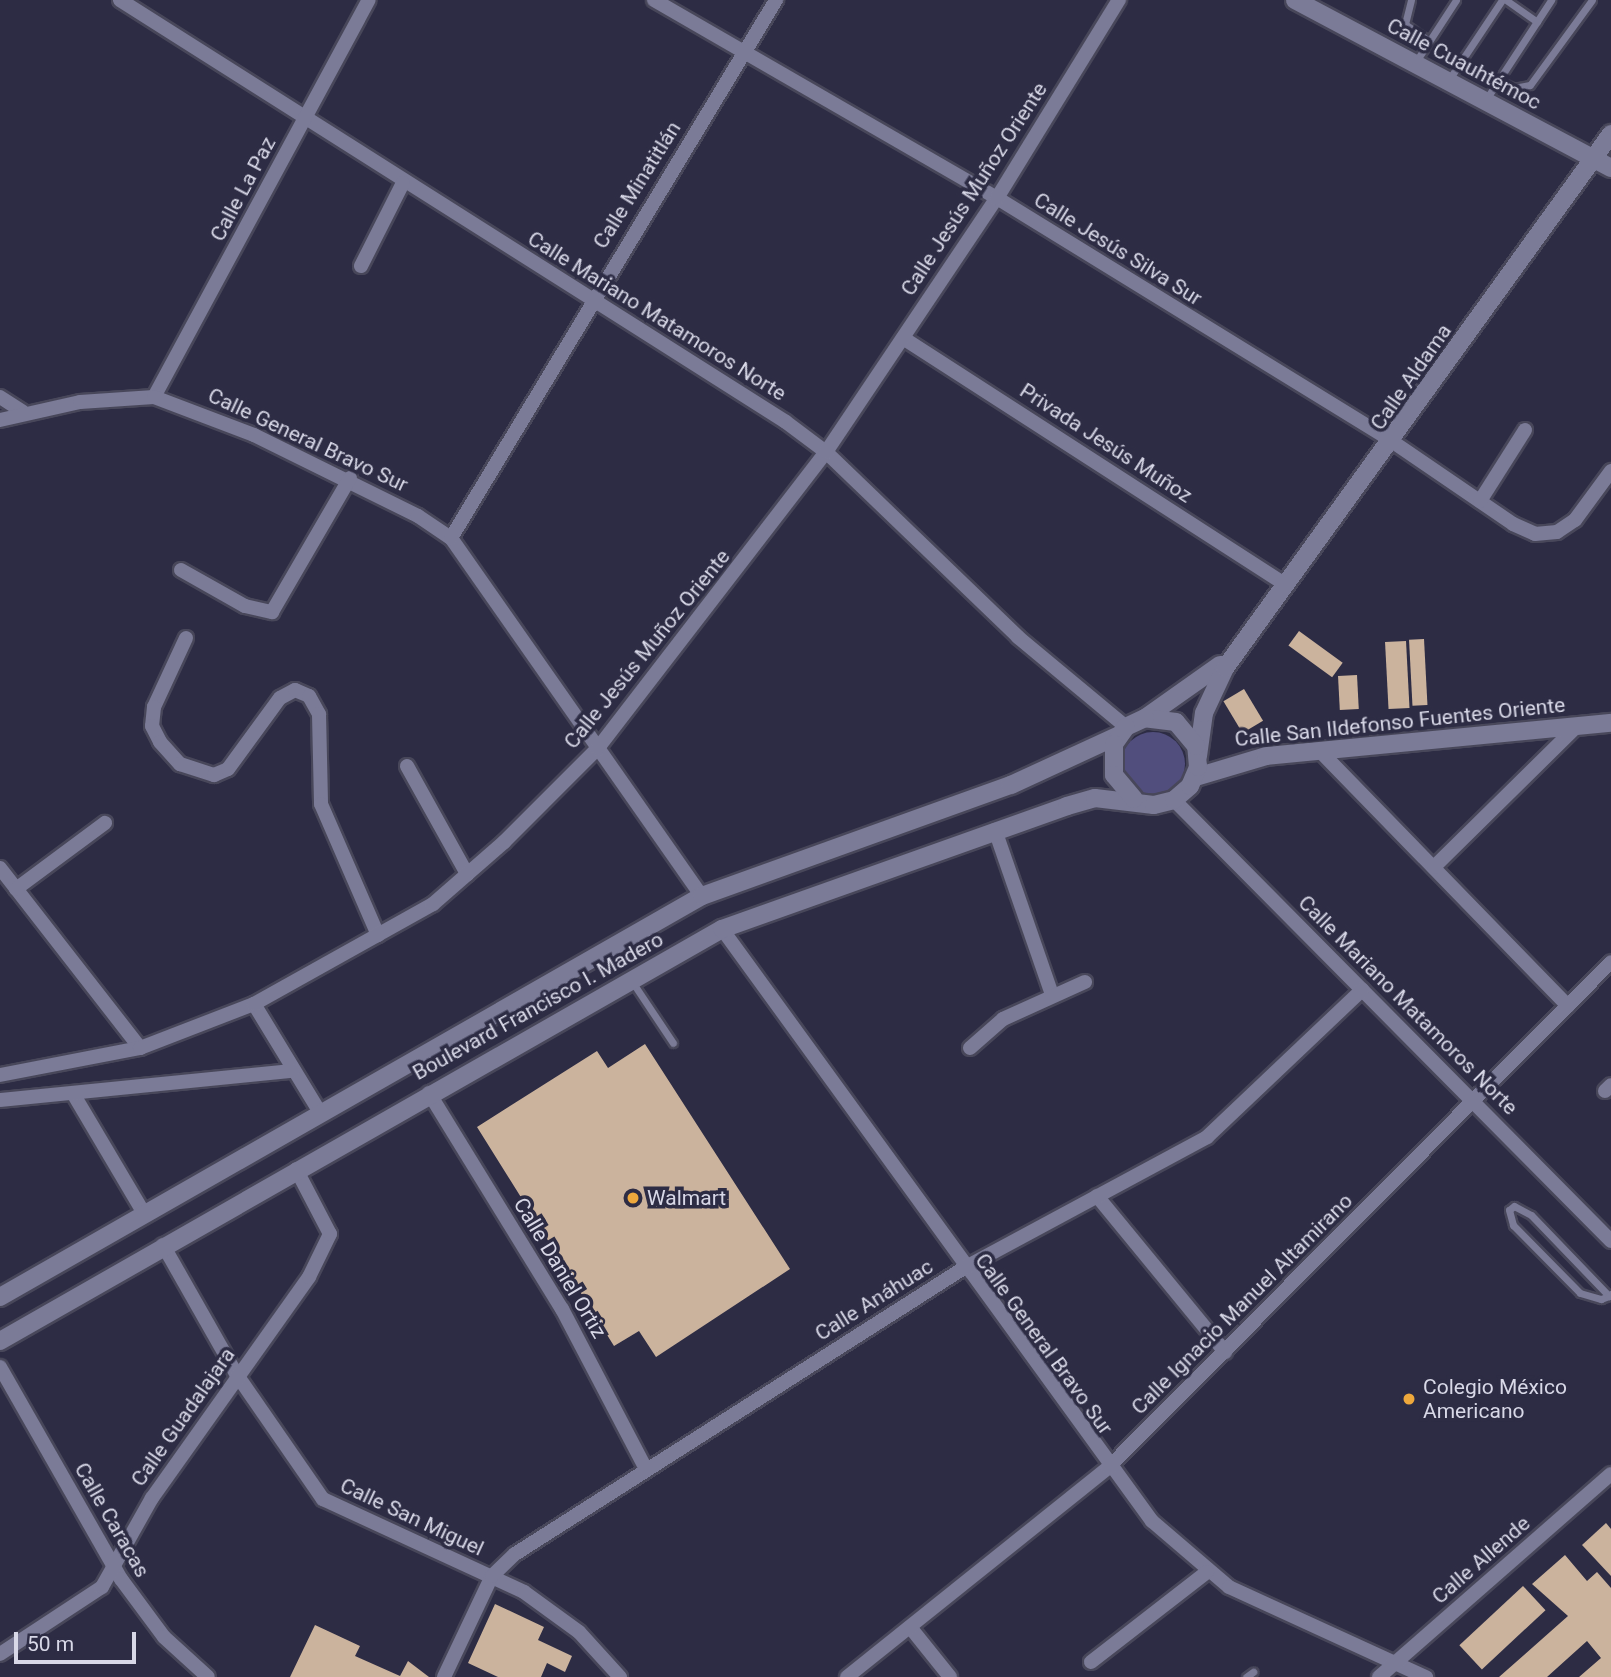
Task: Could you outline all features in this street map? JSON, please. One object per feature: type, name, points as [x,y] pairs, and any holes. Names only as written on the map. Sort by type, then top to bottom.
[{"type":"main road","name":"Calle Cuauhtémoc","points":[[1295,0],[1611,169]]},
{"type":"main road","name":"Calle Aldama","points":[[1198,756],[1210,694],[1242,643],[1393,442],[1611,134]]},
{"type":"main road","name":"Calle Aldama","points":[[1145,718],[1204,681],[1242,643]]},
{"type":"main road","points":[[1145,718],[1166,718],[1185,728],[1198,756],[1196,777],[1174,800],[1154,805],[1133,799],[1118,785],[1111,765],[1123,731],[1145,718]]},
{"type":"main road","name":"Calle San Ildefonso Fuentes Oriente","points":[[1196,777],[1254,758],[1611,723]]},
{"type":"main road","name":"Boulevard Francisco I. Madero","points":[[0,1297],[702,896],[1011,785],[1123,731]]},
{"type":"main road","name":"Boulevard Francisco I. Madero","points":[[0,1340],[429,1093],[722,929],[995,830],[1095,798],[1133,799]]},
{"type":"street","name":"Calle Mariano Matamoros Norte","points":[[120,0],[306,116],[403,183],[592,298],[826,452],[1018,637],[1123,731]]},
{"type":"street","name":"Calle La Paz","points":[[154,397],[369,0]]},
{"type":"street","name":"Calle Jesús Silva Sur","points":[[654,0],[997,198],[1393,442],[1480,501],[1535,534],[1557,532],[1609,480]]},
{"type":"street","name":"Calle Minatitlán","points":[[451,538],[592,298],[776,0]]},
{"type":"street","name":"Calle Jesús Muñoz Oriente","points":[[0,1075],[140,1048],[254,1004],[433,904],[467,874],[598,748],[826,452],[997,198],[1119,0]]},
{"type":"street","points":[[360,266],[403,183]]},
{"type":"street","name":"Privada Jesús Muñoz","points":[[903,338],[1286,585]]},
{"type":"street","points":[[0,397],[23,412]]},
{"type":"street","name":"Calle General Bravo Sur","points":[[0,420],[23,412],[154,397],[350,478],[451,538],[702,896]]},
{"type":"street","points":[[1480,501],[1525,430]]},
{"type":"street","points":[[181,569],[245,606],[272,611],[350,478]]},
{"type":"street","points":[[186,638],[154,706],[152,726],[160,742],[180,764],[214,775],[228,769],[280,698],[295,690],[309,696],[319,714],[321,804],[378,935]]},
{"type":"street","points":[[1434,867],[1578,725]]},
{"type":"street","points":[[1319,750],[1568,1006]]},
{"type":"street","points":[[407,766],[467,874]]},
{"type":"street","name":"Calle Mariano Matamoros Norte","points":[[1174,800],[1611,1241]]},
{"type":"street","points":[[16,889],[105,823]]},
{"type":"street","points":[[995,830],[1052,995]]},
{"type":"street","points":[[0,868],[140,1048]]},
{"type":"street","name":"Calle General Bravo Sur","points":[[722,929],[1108,1468],[1152,1521],[1207,1572],[1426,1677]]},
{"type":"street","name":"Calle Ignacio Manuel Altamirano","points":[[848,1677],[1108,1468],[1611,962]]},
{"type":"street","points":[[970,1048],[1003,1019],[1086,982]]},
{"type":"street","name":"Calle Anáhuac","points":[[444,1677],[492,1576],[515,1554],[964,1268],[1207,1137],[1362,990]]},
{"type":"street","points":[[254,1004],[321,1114]]},
{"type":"street","points":[[0,1100],[74,1095],[293,1071]]},
{"type":"street","name":"Calle Daniel Ortiz","points":[[429,1093],[562,1309],[646,1469]]},
{"type":"street","points":[[74,1095],[145,1215]]},
{"type":"street","name":"Calle Guadalajara","points":[[0,1654],[88,1600],[114,1569],[152,1498],[326,1249],[330,1234],[324,1215],[296,1169]]},
{"type":"street","points":[[1097,1196],[1225,1352]]},
{"type":"street","name":"Calle San Miguel","points":[[163,1245],[237,1375],[323,1499],[492,1576],[552,1609],[620,1677]]},
{"type":"street","name":"Calle Caracas","points":[[0,1367],[114,1569],[164,1637],[208,1677]]},
{"type":"street","name":"Calle Allende","points":[[1379,1677],[1611,1474]]},
{"type":"street","points":[[1091,1662],[1207,1572]]},
{"type":"street","points":[[910,1627],[950,1677]]},
{"type":"lane","points":[[1411,0],[1405,24],[1429,41]]},
{"type":"lane","points":[[1414,64],[1456,0]]},
{"type":"lane","points":[[1448,81],[1504,0],[1537,22]]},
{"type":"lane","points":[[1484,101],[1551,0]]},
{"type":"lane","points":[[1499,80],[1514,88],[1530,85],[1592,0]]},
{"type":"lane","points":[[630,979],[673,1044]]},
{"type":"lane","points":[[1514,1206],[1531,1215],[1610,1295],[1580,1293],[1513,1225],[1509,1210],[1514,1206]]},
{"type":"shaded area","points":[[1147,732],[1159,732],[1176,741],[1183,752],[1183,776],[1176,787],[1159,796],[1147,796],[1135,791],[1126,782],[1121,770],[1121,758],[1126,746],[1135,737]]},
{"type":"building","points":[[1299,631],[1343,663],[1332,677],[1288,646]]},
{"type":"building","points":[[1424,639],[1427,705],[1412,706],[1409,640]]},
{"type":"building","points":[[1406,641],[1410,708],[1389,709],[1385,642]]},
{"type":"building","points":[[1357,675],[1359,709],[1340,710],[1338,676]]},
{"type":"building","points":[[1244,689],[1263,721],[1242,733],[1223,701]]},
{"type":"building","name":"Walmart","points":[[645,1044],[790,1269],[656,1357],[639,1331],[614,1346],[477,1127],[597,1051],[608,1068]]},
{"type":"building","points":[[1606,1523],[1611,1529],[1611,1576],[1582,1545]]},
{"type":"building","points":[[1565,1555],[1587,1581],[1597,1572],[1611,1588],[1611,1677],[1579,1677],[1601,1658],[1587,1641],[1547,1677],[1499,1677],[1568,1616],[1532,1584]]},
{"type":"building","points":[[1523,1586],[1546,1610],[1482,1669],[1459,1645]]},
{"type":"building","points":[[495,1604],[544,1627],[538,1640],[572,1656],[565,1672],[547,1663],[541,1677],[498,1677],[468,1663]]},
{"type":"building","points":[[315,1625],[360,1646],[355,1656],[400,1676],[408,1661],[429,1677],[290,1677]]},
{"type":"place","name":"Walmart","points":[[633,1198]]},
{"type":"place","name":"Colegio México Americano","points":[[1409,1399]]}]
